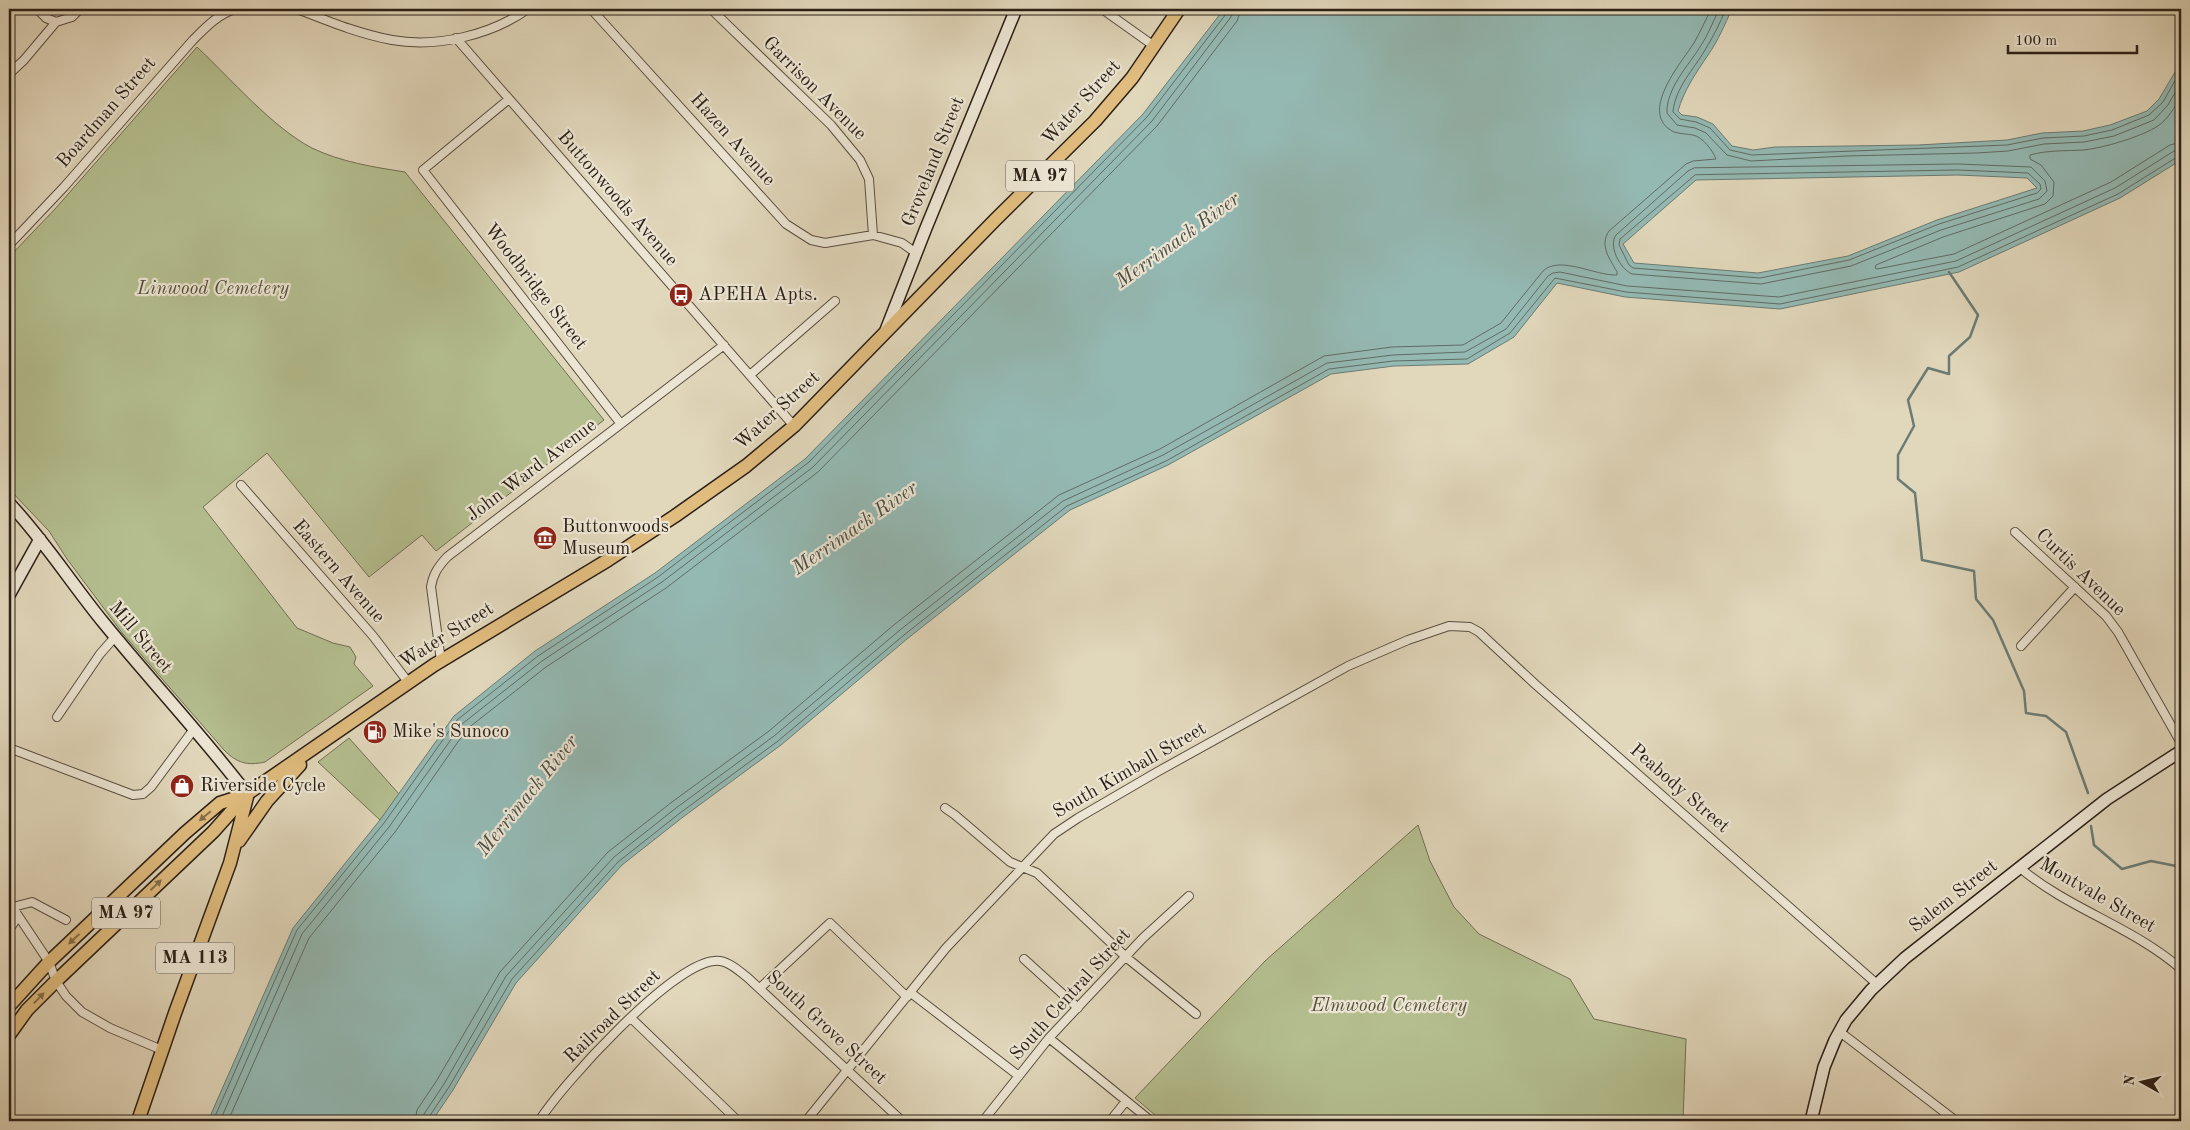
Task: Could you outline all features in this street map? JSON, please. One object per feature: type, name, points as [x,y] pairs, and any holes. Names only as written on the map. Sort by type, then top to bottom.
[{"type":"main road","name":"Groveland Street","points":[[886,330],[1016,9]]},
{"type":"main road","name":"Water Street","points":[[138,1121],[234,847],[247,794],[408,682],[608,560],[675,516],[746,466],[794,426],[886,330],[1095,121],[1116,98],[1179,9]]},
{"type":"main road","name":"Mill Street","points":[[9,503],[40,539],[115,637],[247,794]]},
{"type":"main road","points":[[9,595],[40,539]]},
{"type":"main road","name":"Water Street","points":[[234,847],[267,802],[319,744]]},
{"type":"main road","name":"Salem Street","points":[[1811,1121],[1824,1067],[1840,1032],[1855,1009],[1877,984],[1905,958],[2107,799],[2181,750]]},
{"type":"main road","name":"MA 97","points":[[9,1006],[49,962],[185,833],[220,803],[247,794]]},
{"type":"main road","name":"MA 97","points":[[9,1035],[27,1010],[212,832],[247,794]]},
{"type":"street","points":[[37,9],[46,18],[56,22]]},
{"type":"street","points":[[9,74],[24,60],[56,22],[72,17],[80,9]]},
{"type":"street","name":"Boardman Street","points":[[9,246],[64,187],[192,40],[223,13],[235,9]]},
{"type":"street","points":[[297,9],[341,26],[394,40],[428,42],[456,38],[492,29],[528,9]]},
{"type":"street","name":"Hazen Avenue","points":[[591,9],[786,224],[811,240],[825,243],[873,235]]},
{"type":"street","name":"Garrison Avenue","points":[[710,9],[831,125],[860,160],[869,179],[873,235]]},
{"type":"street","points":[[1102,9],[1154,46]]},
{"type":"street","name":"Buttonwoods Avenue","points":[[456,38],[794,426]]},
{"type":"street","name":"Woodbridge Street","points":[[509,99],[423,170],[621,424]]},
{"type":"street","points":[[873,235],[902,243],[916,253]]},
{"type":"street","points":[[750,375],[835,301]]},
{"type":"street","name":"John Ward Avenue","points":[[441,661],[431,593],[433,576],[438,567],[447,557],[724,345]]},
{"type":"street","name":"Eastern Avenue","points":[[241,485],[373,636],[408,682]]},
{"type":"street","name":"Curtis Avenue","points":[[2014,532],[2106,616],[2118,632],[2181,743]]},
{"type":"street","points":[[2021,646],[2075,587]]},
{"type":"street","name":"South Kimball Street","points":[[806,1121],[946,948],[1054,834],[1078,818],[1348,666],[1434,630],[1456,625]]},
{"type":"street","name":"Peabody Street","points":[[1456,625],[1470,627],[1479,632],[1535,684],[1877,984]]},
{"type":"street","points":[[57,717],[100,654],[115,637]]},
{"type":"street","points":[[9,748],[133,795],[142,794],[151,787],[194,729]]},
{"type":"street","points":[[945,808],[1010,862],[1037,873],[1127,958],[1196,1014]]},
{"type":"street","name":"Montvale Street","points":[[2020,868],[2040,883],[2156,949],[2181,970]]},
{"type":"street","name":"South Central Street","points":[[983,1121],[1049,1038],[1127,958],[1143,938],[1189,896]]},
{"type":"street","points":[[66,920],[32,902],[11,904],[49,962],[56,981],[66,996],[82,1012],[110,1028],[162,1050]]},
{"type":"street","points":[[9,930],[18,916]]},
{"type":"street","points":[[760,988],[830,923],[909,995],[1019,1076]]},
{"type":"street","points":[[1024,959],[1078,1008]]},
{"type":"street","name":"Railroad Street","points":[[539,1121],[589,1059],[665,988],[691,969],[703,963],[716,960],[726,962]]},
{"type":"street","name":"South Grove Street","points":[[726,962],[748,976],[902,1121]]},
{"type":"street","points":[[631,1018],[738,1121]]},
{"type":"street","points":[[1840,1032],[1956,1121]]},
{"type":"street","points":[[1049,1038],[1151,1121]]},
{"type":"street","points":[[1110,1121],[1126,1101]]},
{"type":"green space","name":"Linwood Cemetery","points":[[197,47],[252,102],[297,139],[312,148],[334,157],[369,166],[405,172],[604,420],[436,551],[422,535],[369,577],[267,453],[203,507],[297,628],[333,643],[350,647],[356,657],[354,664],[373,686],[265,762],[253,764],[238,761],[224,750],[123,634],[67,559],[49,531],[9,489],[9,257],[55,209]]},
{"type":"green space","points":[[349,738],[399,794],[380,820],[318,762]]},
{"type":"green space","name":"Elmwood Cemetery","points":[[1418,825],[1430,861],[1454,907],[1479,934],[1570,979],[1594,1019],[1686,1039],[1683,1121],[1162,1121],[1135,1098],[1265,961]]},
{"type":"water","name":"Merrimack River","points":[[1224,9],[1732,9],[1715,44],[1687,89],[1678,111],[1682,115],[1697,117],[1713,124],[1732,146],[1753,150],[1775,147],[1918,145],[2007,140],[2042,133],[2083,131],[2110,125],[2147,111],[2159,99],[2181,62],[2181,160],[2120,198],[1959,272],[1780,309],[1625,297],[1557,283],[1514,337],[1468,364],[1394,366],[1331,374],[1168,465],[1070,510],[907,639],[781,745],[683,817],[622,865],[516,983],[453,1090],[432,1121],[208,1121],[293,928],[380,820],[454,716],[535,651],[655,573],[805,459],[1143,114]],"holes":[[[1958,175],[2027,178],[2037,188],[1937,220],[1848,256],[1758,273],[1634,263],[1623,244],[1696,180]]]},
{"type":"waterway","points":[[1949,272],[1978,315],[1970,337],[1949,356],[1949,374],[1928,368],[1908,400],[1914,426],[1898,455],[1898,479],[1915,493],[1922,560],[1974,571],[1976,599],[1993,620],[2024,691],[2026,713],[2046,716],[2066,732],[2088,793]]},
{"type":"waterway","points":[[2091,826],[2094,845],[2122,869],[2151,861],[2181,867]]},
{"type":"place","name":"APEHA Apts.","points":[[681,295]]},
{"type":"place","name":"Buttonwoods Museum","points":[[545,538]]},
{"type":"place","name":"Mike's Sunoco","points":[[375,732]]},
{"type":"place","name":"Riverside Cycle","points":[[182,786]]}]
